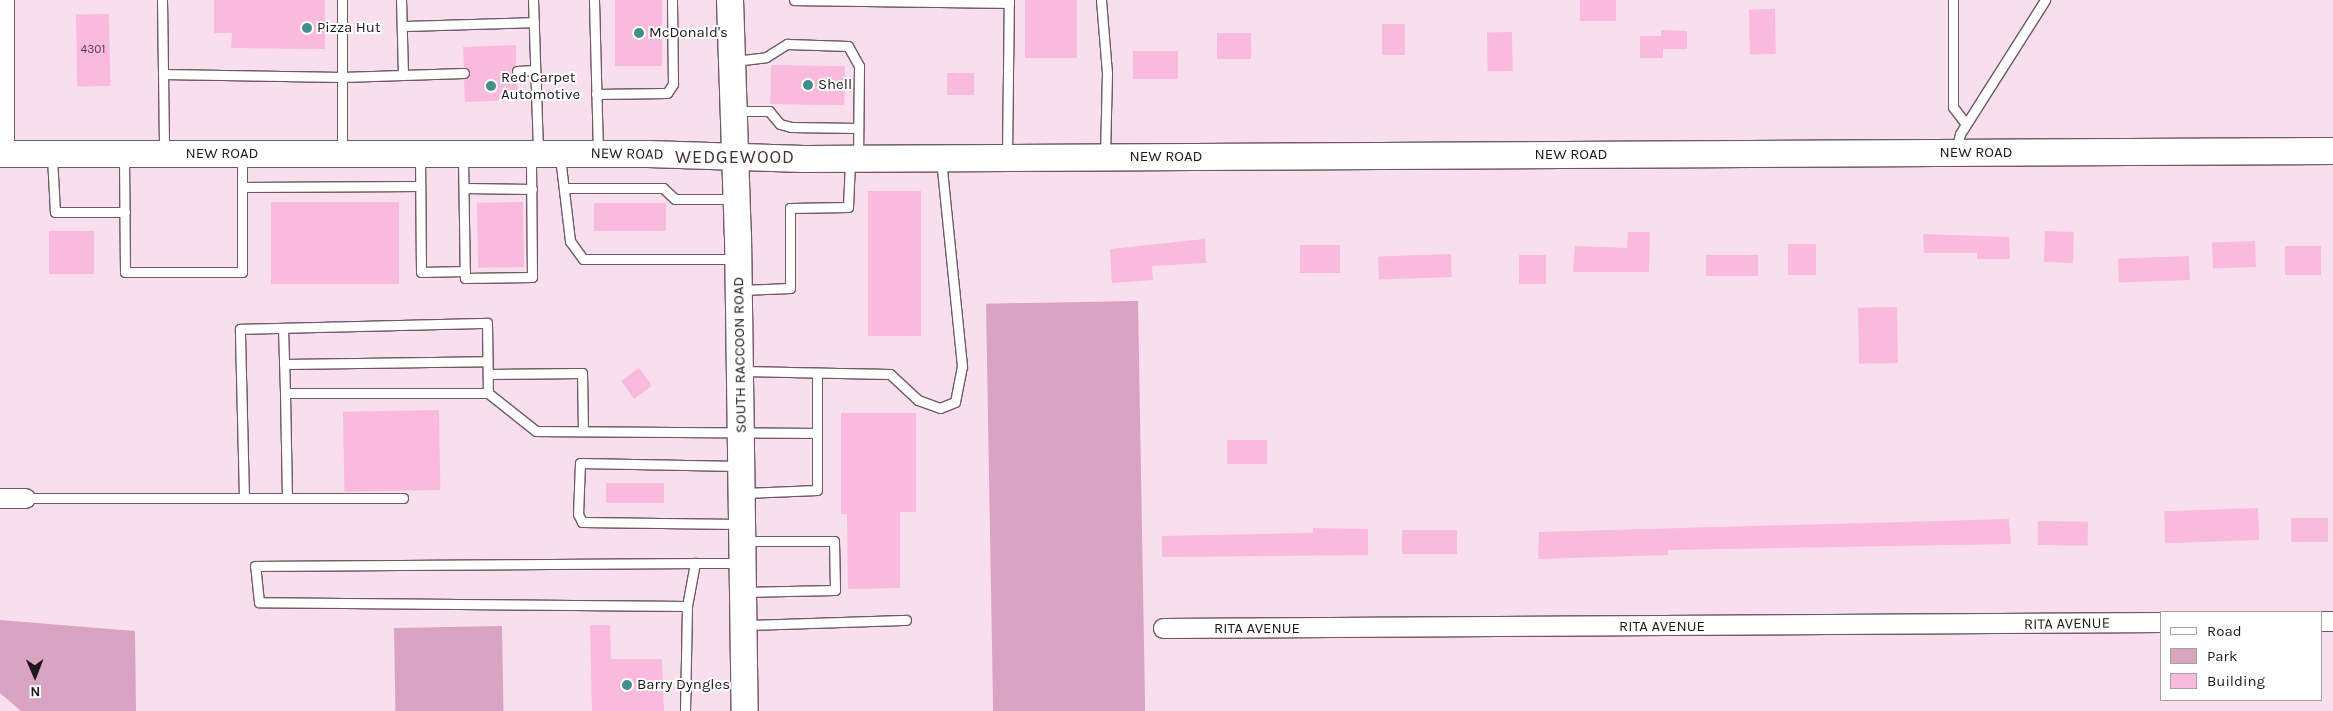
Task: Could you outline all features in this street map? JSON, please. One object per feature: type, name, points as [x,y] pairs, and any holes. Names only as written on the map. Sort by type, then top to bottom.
[{"type":"street","points":[[2,154],[2,35],[4,0]]},
{"type":"street","name":"SOUTH RACCOON ROAD","points":[[730,0],[739,259],[745,711]]},
{"type":"street","name":"NEW ROAD","points":[[2,154],[598,154],[854,159],[2333,151]]},
{"type":"street","points":[[0,498],[25,498]]},
{"type":"street","name":"RITA AVENUE","points":[[1163,628],[2160,622]]},
{"type":"lane","points":[[162,0],[164,154]]},
{"type":"lane","points":[[342,0],[342,154]]},
{"type":"lane","points":[[401,0],[403,75]]},
{"type":"lane","points":[[463,154],[465,278],[532,277],[532,189],[543,154],[535,70],[533,0]]},
{"type":"lane","points":[[594,0],[598,154]]},
{"type":"lane","points":[[596,94],[667,93],[673,84],[672,0]]},
{"type":"lane","points":[[794,0],[1009,2],[1007,158]]},
{"type":"lane","points":[[1101,0],[1107,73],[1105,158]]},
{"type":"lane","points":[[1953,0],[1954,107],[1966,124]]},
{"type":"lane","points":[[1956,153],[1966,124],[2045,0]]},
{"type":"lane","points":[[402,26],[534,22]]},
{"type":"lane","points":[[731,61],[766,57],[787,44],[848,46],[859,66],[858,128],[848,207],[790,208],[790,288],[739,290]]},
{"type":"lane","points":[[517,71],[535,70]]},
{"type":"lane","points":[[163,74],[342,77],[464,73]]},
{"type":"lane","points":[[733,111],[769,111],[780,124],[791,127],[858,128]]},
{"type":"lane","points":[[52,154],[54,212],[125,212]]},
{"type":"lane","points":[[124,154],[125,272],[242,272],[242,154]]},
{"type":"lane","points":[[420,154],[421,272],[465,271]]},
{"type":"lane","points":[[543,154],[564,188],[570,241],[583,259],[739,259]]},
{"type":"lane","points":[[740,371],[890,374],[918,400],[940,408],[955,402],[962,366],[941,158]]},
{"type":"lane","points":[[242,186],[420,186]]},
{"type":"lane","points":[[464,188],[532,189]]},
{"type":"lane","points":[[564,188],[664,188],[675,199],[737,199]]},
{"type":"lane","points":[[464,200],[469,206],[470,274],[527,273],[526,212],[532,206]]},
{"type":"lane","points":[[244,498],[240,329],[486,323],[488,393]]},
{"type":"lane","points":[[283,328],[287,498]]},
{"type":"lane","points":[[284,364],[487,361]]},
{"type":"lane","points":[[488,374],[582,372],[583,431]]},
{"type":"lane","points":[[742,493],[817,490],[817,373]]},
{"type":"lane","points":[[284,393],[488,393],[536,431],[741,434],[817,433]]},
{"type":"lane","points":[[742,466],[580,463],[578,514],[582,522],[743,543],[834,541],[835,590],[743,592]]},
{"type":"lane","points":[[25,498],[403,498]]},
{"type":"lane","points":[[687,606],[259,602],[255,566],[695,563],[743,543]]},
{"type":"lane","points":[[685,711],[687,606],[695,563]]},
{"type":"lane","points":[[744,625],[906,620]]},
{"type":"green space","points":[[1138,301],[1145,711],[993,711],[986,304]]},
{"type":"green space","points":[[0,620],[135,631],[136,711],[21,711],[0,693]]},
{"type":"green space","points":[[502,626],[503,711],[395,711],[394,628]]},
{"type":"building","points":[[214,0],[325,0],[325,49],[231,48],[232,33],[214,33]]},
{"type":"building","name":"McDonald's","points":[[615,0],[662,0],[662,66],[615,66]]},
{"type":"building","points":[[1025,0],[1077,0],[1077,58],[1025,58]]},
{"type":"building","points":[[1580,0],[1616,0],[1616,21],[1580,21]]},
{"type":"building","points":[[1749,9],[1775,9],[1776,54],[1750,54]]},
{"type":"building","points":[[109,14],[110,86],[77,87],[76,15]]},
{"type":"building","points":[[1382,24],[1405,24],[1405,55],[1382,55]]},
{"type":"building","points":[[1661,30],[1687,31],[1687,49],[1663,49],[1663,58],[1640,58],[1640,36],[1661,36]]},
{"type":"building","points":[[1487,32],[1512,32],[1513,71],[1488,71]]},
{"type":"building","points":[[1217,33],[1251,33],[1251,59],[1217,59]]},
{"type":"building","name":"Red Carpet Automotive","points":[[516,45],[516,65],[511,71],[517,77],[518,100],[465,102],[464,79],[470,72],[464,67],[463,47]]},
{"type":"building","points":[[1133,51],[1178,51],[1178,79],[1133,79]]},
{"type":"building","name":"Shell","points":[[771,65],[845,66],[844,105],[770,104]]},
{"type":"building","points":[[947,73],[974,73],[974,95],[947,95]]},
{"type":"building","points":[[868,191],[921,191],[921,336],[868,336]]},
{"type":"building","points":[[271,202],[399,202],[399,284],[271,284]]},
{"type":"building","points":[[523,202],[524,267],[478,268],[477,203]]},
{"type":"building","points":[[594,203],[666,203],[666,231],[594,231]]},
{"type":"building","points":[[49,231],[94,231],[94,274],[49,274]]},
{"type":"building","points":[[2045,231],[2074,232],[2073,263],[2044,262]]},
{"type":"building","points":[[1628,232],[1650,232],[1649,272],[1573,272],[1575,246],[1627,248]]},
{"type":"building","points":[[1923,234],[2009,237],[2010,259],[1977,259],[1977,253],[1924,253]]},
{"type":"building","points":[[1205,239],[1206,263],[1152,266],[1153,280],[1112,283],[1110,249]]},
{"type":"building","points":[[2255,241],[2256,267],[2213,268],[2212,243]]},
{"type":"building","points":[[1788,244],[1816,244],[1816,275],[1788,275]]},
{"type":"building","points":[[1300,245],[1340,245],[1340,273],[1300,273]]},
{"type":"building","points":[[2285,246],[2321,246],[2321,275],[2285,275]]},
{"type":"building","points":[[1451,254],[1452,277],[1379,280],[1378,257]]},
{"type":"building","points":[[1519,255],[1546,255],[1546,284],[1519,284]]},
{"type":"building","points":[[1706,255],[1758,255],[1758,276],[1706,276]]},
{"type":"building","points":[[2189,256],[2190,280],[2119,282],[2118,258]]},
{"type":"building","points":[[1897,307],[1898,363],[1859,364],[1858,308]]},
{"type":"building","points":[[639,368],[652,386],[634,399],[621,381]]},
{"type":"building","points":[[439,410],[440,490],[344,492],[343,412]]},
{"type":"building","points":[[841,413],[916,413],[916,512],[900,512],[900,588],[848,589],[847,514],[841,514]]},
{"type":"building","points":[[1227,440],[1267,440],[1267,464],[1227,464]]},
{"type":"building","points":[[606,483],[664,483],[664,503],[606,503]]},
{"type":"building","points":[[2258,508],[2259,540],[2165,543],[2164,511]]},
{"type":"building","points":[[2291,518],[2328,518],[2328,542],[2291,542]]},
{"type":"building","points":[[2009,519],[2011,544],[1668,550],[1668,555],[1538,559],[1539,532]]},
{"type":"building","points":[[2038,521],[2088,522],[2088,546],[2038,545]]},
{"type":"building","points":[[1313,528],[1368,529],[1368,555],[1162,557],[1162,536],[1313,533]]},
{"type":"building","points":[[1402,530],[1457,530],[1457,554],[1402,554]]},
{"type":"building","name":"Barry Dyngles","points":[[590,625],[610,625],[611,659],[662,659],[664,711],[592,711]]},
{"type":"place","name":"Pizza Hut","points":[[307,28]]},
{"type":"place","name":"McDonald's","points":[[639,33]]},
{"type":"place","name":"Shell","points":[[808,85]]},
{"type":"place","name":"Red Carpet Automotive","points":[[491,86]]},
{"type":"place","name":"Barry Dyngles","points":[[627,685]]},
{"type":"district","name":"WEDGEWOOD","points":[[735,157]]}]
